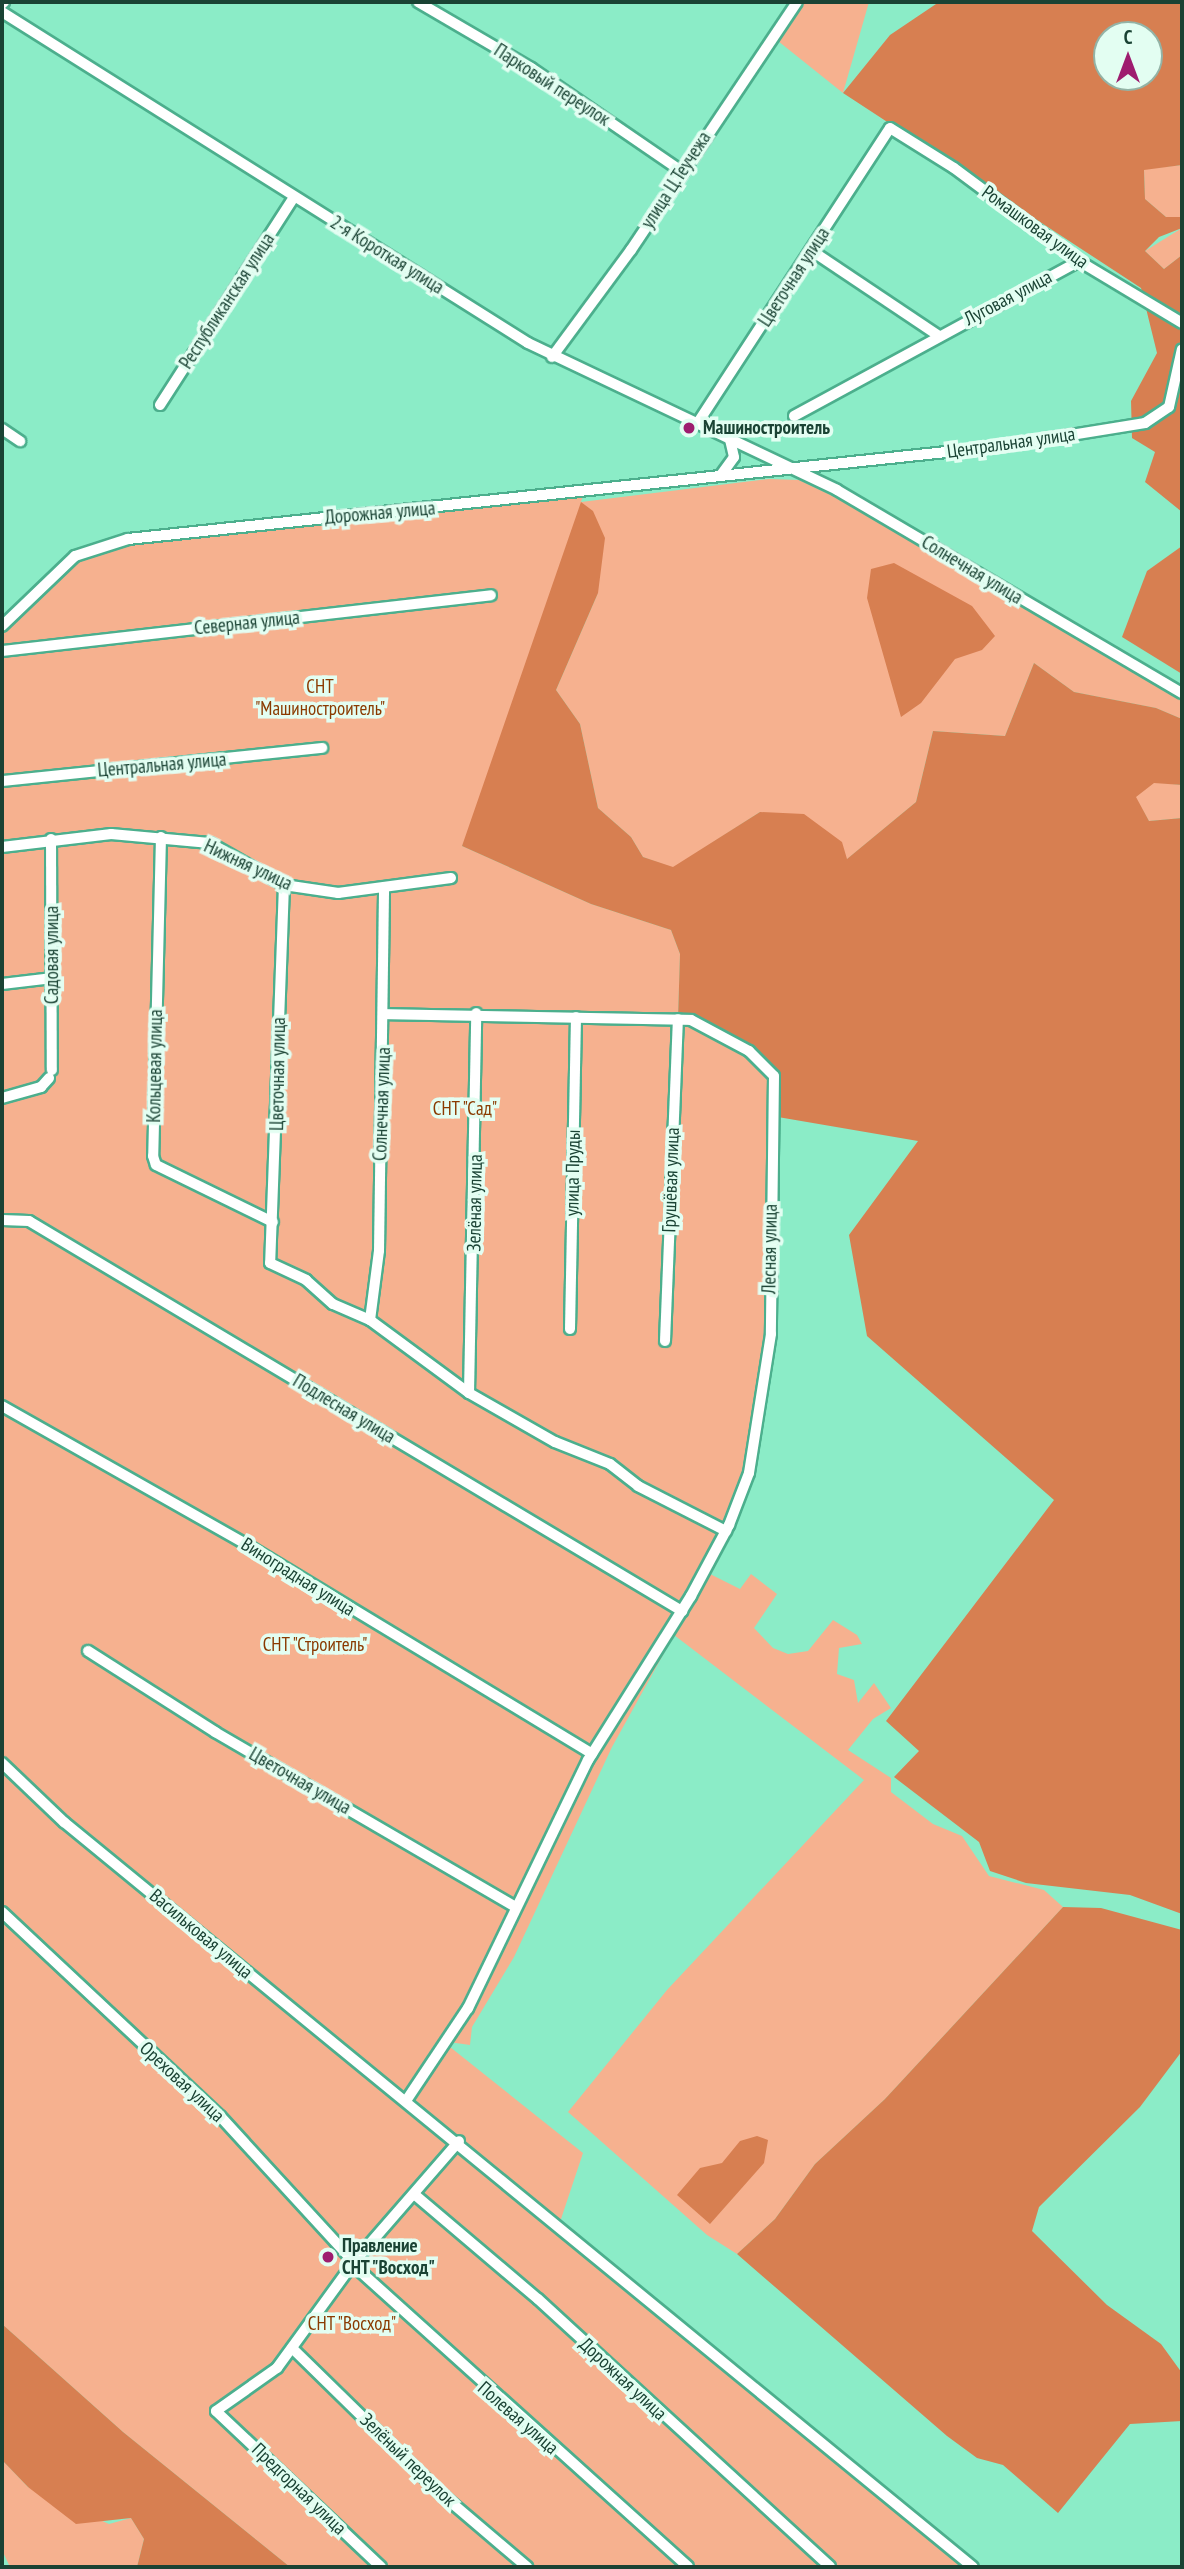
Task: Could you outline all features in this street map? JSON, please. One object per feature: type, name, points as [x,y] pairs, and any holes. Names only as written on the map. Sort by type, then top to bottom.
[{"type":"street","name":"Парковый переулок","points":[[418,2],[531,68],[683,172]]},
{"type":"street","name":"улица Ц.Теучежа","points":[[552,357],[683,172],[797,2]]},
{"type":"street","name":"2-я Короткая улица","points":[[2,12],[552,357],[788,468]]},
{"type":"street","name":"Цветочная улица","points":[[697,425],[890,128]]},
{"type":"street","name":"Ромашковая улица","points":[[890,128],[954,168],[1079,261],[1182,323]]},
{"type":"street","name":"Республиканская улица","points":[[160,405],[294,197]]},
{"type":"street","points":[[811,251],[939,336]]},
{"type":"street","name":"Луговая улица","points":[[794,416],[1079,261]]},
{"type":"street","name":"Центральная улица","points":[[788,468],[1003,446],[1146,423],[1169,407],[1182,349]]},
{"type":"street","points":[[2,429],[20,441]]},
{"type":"street","points":[[722,475],[734,457],[730,439]]},
{"type":"street","name":"Дорожная улица","points":[[2,626],[57,569],[88,549],[119,541],[788,468]]},
{"type":"street","name":"Солнечная улица","points":[[788,468],[837,490],[1182,693]]},
{"type":"street","name":"Северная улица","points":[[2,651],[491,595]]},
{"type":"street","name":"Центральная улица","points":[[2,781],[322,748]]},
{"type":"street","name":"Нижняя улица","points":[[2,847],[51,839],[161,836],[210,843],[284,885],[338,893],[451,878]]},
{"type":"street","name":"Кольцевая улица","points":[[161,836],[153,1156],[156,1165],[272,1222]]},
{"type":"street","name":"Садовая улица","points":[[2,1098],[41,1087],[50,1074],[53,978],[51,839]]},
{"type":"street","name":"Цветочная улица","points":[[284,885],[270,1263],[306,1280],[332,1304],[370,1320]]},
{"type":"street","name":"Солнечная улица","points":[[370,1320],[379,1251],[384,888]]},
{"type":"street","points":[[2,984],[53,978]]},
{"type":"street","points":[[383,1014],[476,1013],[678,1019]]},
{"type":"street","name":"Зелёная улица","points":[[469,1393],[476,1013]]},
{"type":"street","name":"улица Пруды","points":[[570,1329],[576,1017]]},
{"type":"street","name":"Грушёвая улица","points":[[665,1341],[678,1019]]},
{"type":"street","name":"Лесная улица","points":[[678,1019],[717,1030],[750,1051],[774,1076],[771,1334],[749,1473],[726,1531]]},
{"type":"street","name":"Подлесная улица","points":[[2,1220],[29,1221],[682,1611]]},
{"type":"street","points":[[370,1320],[469,1393],[555,1442],[610,1464],[638,1486],[726,1531],[682,1611],[592,1754],[468,2008],[406,2101]]},
{"type":"street","name":"Виноградная улица","points":[[2,1406],[249,1546],[592,1754]]},
{"type":"street","name":"Цветочная улица","points":[[88,1651],[215,1732],[516,1907]]},
{"type":"street","name":"Васильковая улица","points":[[2,1763],[54,1814],[406,2101],[459,2141],[751,2386],[974,2567]]},
{"type":"street","name":"Ореховая улица","points":[[2,1912],[220,2116],[353,2263]]},
{"type":"street","points":[[292,2348],[353,2263],[459,2141]]},
{"type":"street","name":"Дорожная улица","points":[[414,2194],[538,2299],[830,2567]]},
{"type":"street","name":"Полевая улица","points":[[353,2263],[688,2567]]},
{"type":"street","name":"Предгорная улица","points":[[292,2348],[244,2396],[216,2411],[381,2567]]},
{"type":"street","name":"Зелёный переулок","points":[[292,2348],[439,2492],[527,2567]]},
{"type":"green space","points":[[797,2],[869,2],[843,93],[773,37]]},
{"type":"green space","points":[[1182,165],[1182,217],[1166,217],[1145,199],[1144,169]]},
{"type":"green space","points":[[1182,228],[1182,255],[1164,269],[1145,251]]},
{"type":"green space","points":[[769,479],[799,480],[835,497],[1182,701],[1182,719],[1156,708],[1074,692],[1034,663],[1005,736],[933,731],[916,802],[846,860],[760,812],[673,868],[643,857],[631,837],[598,808],[580,724],[556,690],[598,593],[462,846],[591,904],[671,930],[680,954],[678,1019],[717,1030],[774,1076],[771,1334],[759,1421],[729,1525],[588,1760],[445,2043],[583,2153],[559,2225],[973,2567],[290,2567],[123,2432],[2,2324],[2,626],[37,588],[100,545],[584,493],[581,502]]},
{"type":"green space","points":[[1154,782],[1182,785],[1182,818],[1149,821],[1135,797]]},
{"type":"green space","points":[[708,1573],[740,1589],[751,1574],[777,1594],[754,1628],[773,1648],[788,1654],[808,1651],[833,1620],[857,1635],[862,1644],[839,1648],[837,1674],[854,1680],[858,1703],[874,1683],[891,1708],[873,1719],[848,1750],[891,1778],[891,1792],[933,1824],[962,1836],[989,1876],[1044,1890],[1063,1907],[885,2099],[815,2164],[775,2219],[737,2254],[707,2235],[568,2112],[667,1990],[864,1780],[674,1635],[612,1747],[514,1957],[472,2027],[470,2045],[449,2042],[590,1762]]},
{"type":"green space","points":[[2,2460],[28,2487],[109,2524],[131,2518],[144,2539],[137,2567],[10,2567],[2,2550]]},
{"type":"shaded area","points":[[939,2],[1182,2],[1182,165],[1144,170],[1145,199],[1166,217],[1182,217],[1182,228],[1159,237],[1145,251],[1164,269],[1182,255],[1182,512],[1145,482],[1155,452],[1132,438],[1131,401],[1157,353],[1141,288],[843,93],[890,35]]},
{"type":"shaded area","points":[[581,502],[593,511],[605,538],[598,593],[556,690],[580,724],[598,808],[631,837],[643,857],[673,867],[760,812],[804,814],[842,842],[847,859],[916,802],[933,731],[1005,736],[1034,663],[1074,692],[1156,708],[1182,719],[1182,785],[1154,783],[1136,797],[1149,821],[1182,818],[1182,1914],[1130,1895],[1026,1883],[990,1871],[979,1842],[894,1777],[919,1751],[886,1721],[1054,1500],[867,1336],[849,1235],[918,1141],[772,1116],[774,1076],[750,1051],[678,1019],[680,954],[671,930],[591,904],[462,846]]},
{"type":"shaded area","points":[[1182,546],[1182,674],[1122,637],[1147,571]]},
{"type":"shaded area","points":[[894,563],[972,606],[995,636],[982,650],[955,659],[921,703],[901,717],[867,598],[871,569]]},
{"type":"shaded area","points":[[1063,1907],[1101,1908],[1182,1930],[1182,2051],[1140,2107],[1039,2207],[1032,2231],[1107,2305],[1161,2344],[1182,2373],[1182,2421],[1130,2424],[1058,2513],[1003,2465],[977,2458],[947,2436],[737,2254],[775,2219],[815,2164],[885,2099]]},
{"type":"shaded area","points":[[757,2136],[768,2140],[764,2163],[710,2224],[677,2195],[700,2168],[722,2163],[740,2141]]},
{"type":"shaded area","points":[[2,2324],[123,2432],[290,2567],[137,2567],[144,2539],[131,2518],[76,2524],[28,2487],[2,2460]]},
{"type":"place","name":"Машиностроитель","points":[[689,428]]},
{"type":"place","name":"Правление СНТ \"Восход\"","points":[[328,2257]]},
{"type":"park label","name":"СНТ \"Машиностроитель\"","points":[[320,698]]},
{"type":"park label","name":"СНТ \"Сад\"","points":[[465,1109]]},
{"type":"park label","name":"СНТ \"Строитель\"","points":[[315,1645]]},
{"type":"park label","name":"СНТ \"Восход\"","points":[[352,2324]]}]
